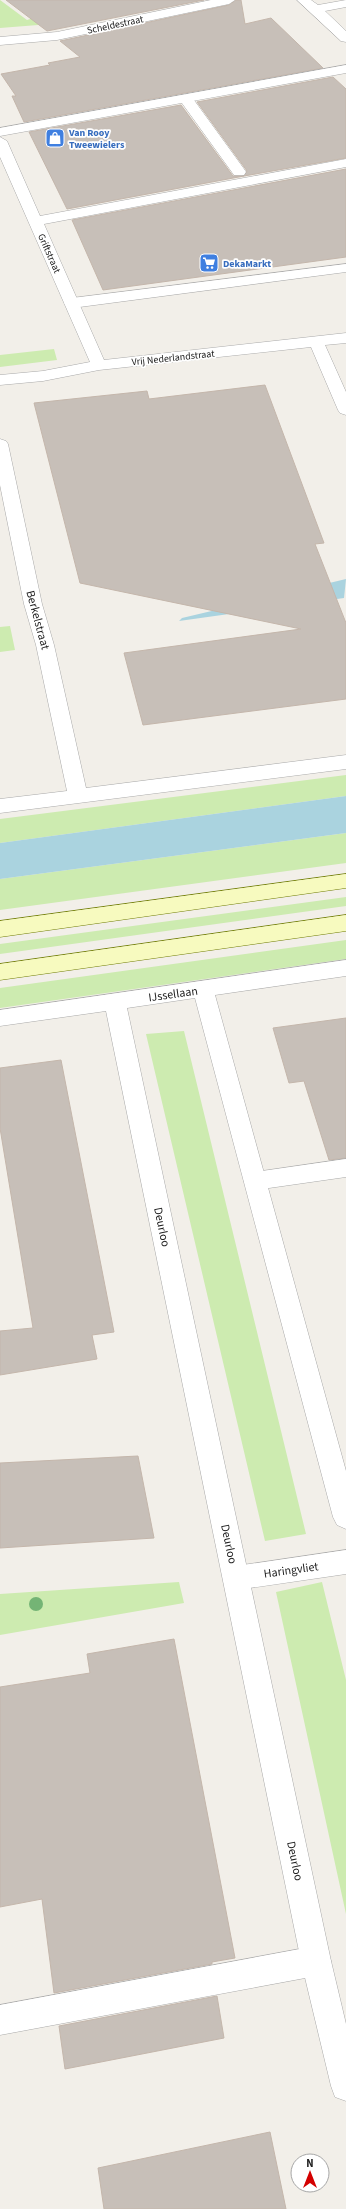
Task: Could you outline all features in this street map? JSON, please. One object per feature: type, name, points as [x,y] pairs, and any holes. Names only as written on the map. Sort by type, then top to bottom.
[{"type":"main road","points":[[0,929],[346,881]]},
{"type":"main road","points":[[0,972],[346,923]]},
{"type":"street","name":"Scheldestraat","points":[[0,42],[57,36],[229,0]]},
{"type":"street","points":[[303,0],[316,9],[346,38]]},
{"type":"street","points":[[316,9],[346,3]]},
{"type":"street","points":[[0,132],[346,69]]},
{"type":"street","points":[[186,99],[239,172]]},
{"type":"street","name":"Griftstraat","points":[[0,141],[99,365]]},
{"type":"street","points":[[36,221],[346,163]]},
{"type":"street","points":[[72,303],[346,268]]},
{"type":"street","name":"Vrij Nederlandstraat","points":[[0,380],[43,376],[99,365],[346,338]]},
{"type":"street","points":[[316,341],[346,410]]},
{"type":"street","name":"Berkelstraat","points":[[0,444],[33,604],[45,646],[78,796]]},
{"type":"street","points":[[0,806],[346,762]]},
{"type":"street","name":"IJssellaan","points":[[0,1018],[346,968]]},
{"type":"street","points":[[202,989],[346,1517]]},
{"type":"street","name":"Deurloo","points":[[115,1002],[316,1961],[346,2086]]},
{"type":"street","points":[[255,1181],[346,1168]]},
{"type":"street","name":"Haringvliet","points":[[236,1578],[346,1562]]},
{"type":"street","points":[[0,2020],[316,1961]]},
{"type":"green space","points":[[0,0],[27,20],[91,0],[124,0],[38,25],[0,28]]},
{"type":"green space","points":[[54,349],[57,360],[0,367],[0,355]]},
{"type":"green space","points":[[10,626],[15,650],[0,652],[0,627]]},
{"type":"green space","points":[[346,775],[346,796],[0,843],[0,819]]},
{"type":"green space","points":[[346,833],[346,863],[0,910],[0,879]]},
{"type":"green space","points":[[346,897],[346,906],[0,954],[0,944]]},
{"type":"green space","points":[[346,940],[346,959],[0,1008],[0,988]]},
{"type":"green space","points":[[184,1031],[306,1534],[265,1541],[146,1034]]},
{"type":"green space","points":[[179,1582],[184,1603],[0,1635],[0,1594]]},
{"type":"green space","points":[[322,1582],[346,1680],[346,1914],[276,1592]]},
{"type":"water","points":[[346,579],[344,598],[179,621],[182,618]]},
{"type":"water","points":[[346,796],[346,833],[0,879],[0,843]]},
{"type":"building","points":[[6,0],[204,0],[47,31]]},
{"type":"building","points":[[236,0],[241,0],[245,24],[271,18],[323,68],[24,122],[12,96],[16,96],[1,74],[50,65],[48,63],[80,57],[60,41],[229,5]]},
{"type":"building","points":[[333,77],[346,89],[346,158],[244,176],[247,171],[197,102]]},
{"type":"building","points":[[181,105],[233,176],[244,176],[67,209],[29,132]]},
{"type":"building","points":[[346,169],[346,257],[103,290],[72,220]]},
{"type":"building","points":[[265,385],[324,543],[315,544],[346,623],[346,699],[143,725],[124,653],[301,629],[80,583],[34,403],[147,391],[149,399]]},
{"type":"building","points":[[346,1018],[346,1158],[329,1160],[304,1081],[289,1083],[273,1028]]},
{"type":"building","points":[[61,1060],[114,1332],[92,1335],[97,1359],[0,1375],[0,1331],[33,1328],[0,1128],[0,1068]]},
{"type":"building","points":[[138,1456],[154,1538],[0,1548],[0,1463]]},
{"type":"building","points":[[174,1639],[235,1958],[212,1962],[212,1964],[54,1993],[42,1899],[0,1907],[0,1687],[90,1673],[87,1654]]},
{"type":"building","points":[[217,1996],[224,2038],[65,2069],[59,2026]]},
{"type":"building","points":[[270,2132],[286,2209],[104,2209],[98,2168]]},
{"type":"place","name":"Van Rooy Tweewielers","points":[[55,138]]},
{"type":"place","name":"DekaMarkt","points":[[209,263]]}]
